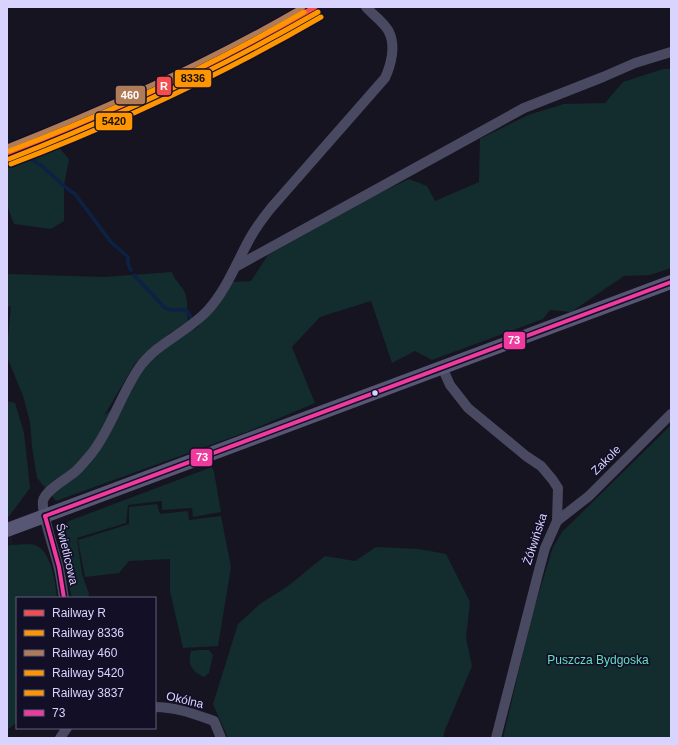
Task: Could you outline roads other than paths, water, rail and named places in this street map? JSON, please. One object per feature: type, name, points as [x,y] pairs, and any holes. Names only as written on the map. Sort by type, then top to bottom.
[{"type":"main road","points":[[7,530],[671,282]]},
{"type":"street","name":"Świetlicowa","points":[[64,597],[59,567],[45,516],[43,501],[46,494],[76,471],[94,451],[129,383],[139,367],[150,354],[200,317],[208,309],[228,282],[259,223],[385,78],[391,60],[392,40],[389,31],[366,7]]},
{"type":"street","points":[[236,266],[524,108],[603,78],[635,63],[671,52]]},
{"type":"street","name":"Żółwińska","points":[[442,368],[450,385],[468,408],[526,456],[541,466],[558,488],[557,521],[546,548],[538,574],[496,738]]},
{"type":"street","name":"Zakole","points":[[557,521],[589,496],[671,414]]},
{"type":"street","name":"Okólna","points":[[156,707],[167,707],[183,710],[214,721],[221,738]]},
{"type":"street","points":[[60,738],[66,729]]},
{"type":"waterway","points":[[25,154],[75,194],[111,242],[128,257],[128,264],[131,270]]},
{"type":"waterway","points":[[134,275],[165,308],[170,310],[185,310],[190,315],[192,322]]},
{"type":"rail line","name":"460","points":[[7,147],[158,83],[303,7]]},
{"type":"rail line","name":"R","points":[[7,153],[86,121],[164,86],[240,48],[315,7]]},
{"type":"rail line","name":"3837","points":[[9,151],[85,121],[159,88],[196,70],[304,12]]},
{"type":"rail line","name":"8336","points":[[9,159],[128,109],[166,91],[243,53],[318,12]]},
{"type":"rail line","name":"5420","points":[[11,164],[91,132],[169,97],[245,59],[321,17]]},
{"type":"park label","name":"Puszcza Bydgoska","points":[[598,660]]}]
